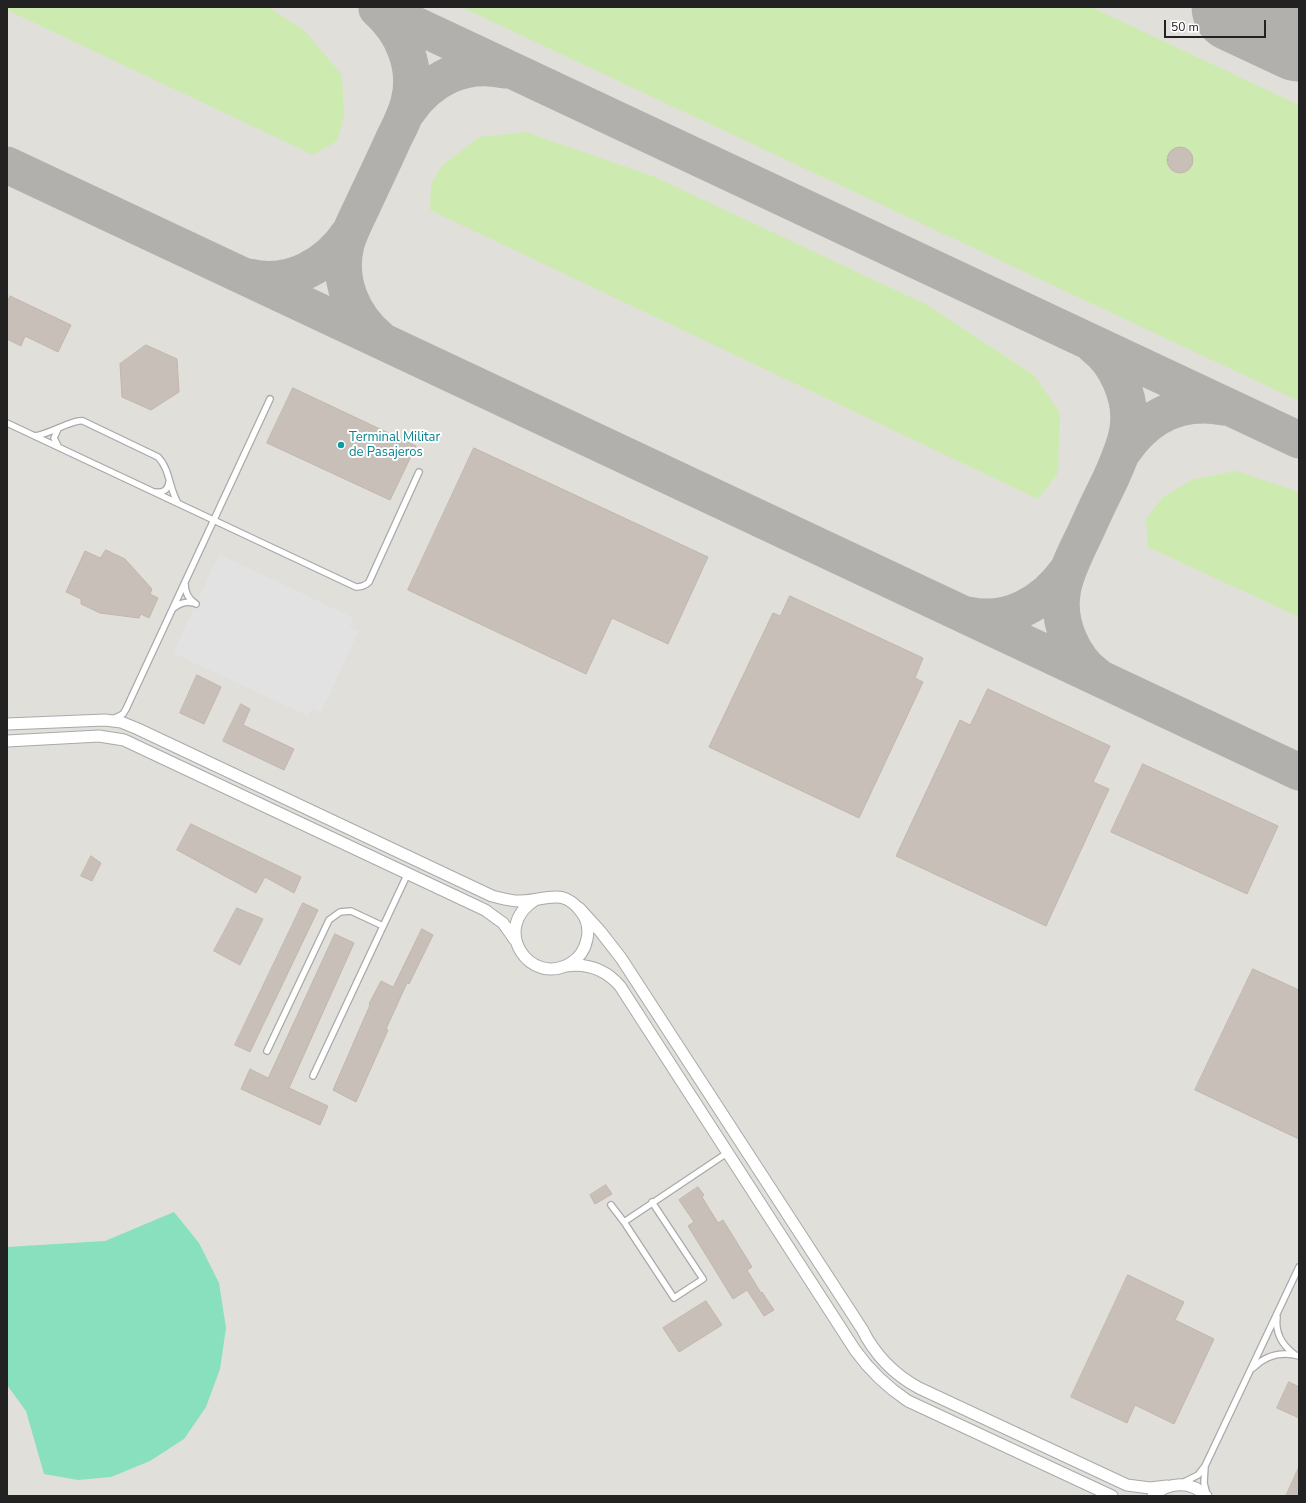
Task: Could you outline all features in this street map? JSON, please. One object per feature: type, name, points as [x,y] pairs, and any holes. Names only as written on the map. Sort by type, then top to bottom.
[{"type":"street","points":[[7,724],[105,720],[121,722],[156,737],[492,896],[510,900],[535,900]]},
{"type":"street","points":[[7,741],[107,737],[124,740],[492,914],[504,923],[521,953],[528,961],[536,966],[546,969],[556,969],[574,965],[590,966],[607,974],[614,980],[855,1350],[872,1371],[895,1392],[912,1403],[1112,1496]]},
{"type":"street","points":[[148,751],[156,737]]},
{"type":"street","points":[[517,944],[515,931],[518,918],[525,908],[535,900],[544,896],[563,898],[572,902],[600,931],[621,958],[862,1329],[871,1346],[891,1370],[919,1388],[1127,1486],[1142,1488],[1185,1484],[1195,1487],[1207,1496]]},
{"type":"street","points":[[566,966],[581,954],[587,940],[587,926],[584,916],[578,908]]},
{"type":"street","points":[[1153,1496],[1158,1491],[1171,1485]]},
{"type":"lane","points":[[105,720],[118,717],[126,709],[270,399]]},
{"type":"lane","points":[[35,436],[48,433],[77,421],[83,421],[154,454],[163,463],[172,492],[178,503]]},
{"type":"lane","points":[[7,423],[356,587],[360,587],[369,582],[419,472]]},
{"type":"lane","points":[[58,429],[54,438],[58,447]]},
{"type":"lane","points":[[153,492],[162,492],[166,490],[169,485],[169,481]]},
{"type":"lane","points":[[171,612],[182,603],[191,602],[196,604],[188,598],[186,594],[186,580]]},
{"type":"lane","points":[[126,709],[129,721],[138,729]]},
{"type":"lane","points":[[313,1076],[408,873]]},
{"type":"lane","points":[[267,1051],[329,920],[340,912],[351,911],[383,926]]},
{"type":"lane","points":[[624,1222],[728,1153]]},
{"type":"lane","points":[[611,1205],[624,1222],[674,1298],[703,1279],[652,1202]]},
{"type":"lane","points":[[1171,1485],[1193,1478],[1205,1466],[1299,1267]]},
{"type":"lane","points":[[1278,1312],[1276,1326],[1281,1339],[1289,1350],[1299,1356]]},
{"type":"lane","points":[[1248,1375],[1258,1363],[1273,1355],[1286,1354],[1299,1356]]},
{"type":"lane","points":[[1205,1466],[1204,1483],[1207,1496]]},
{"type":"shaded area","points":[[7,7],[1299,7],[1299,1496],[7,1496]]},
{"type":"shaded area","points":[[219,554],[354,618],[349,627],[359,631],[321,712],[312,708],[308,716],[173,653]]},
{"type":"green space","points":[[7,7],[268,7],[305,31],[342,75],[344,116],[337,141],[313,155],[7,10]]},
{"type":"green space","points":[[461,7],[1091,7],[1299,105],[1299,401]]},
{"type":"green space","points":[[526,132],[655,177],[927,305],[1034,375],[1060,413],[1058,473],[1038,499],[430,210],[431,184],[442,166],[479,137]]},
{"type":"green space","points":[[1236,471],[1299,492],[1299,617],[1148,547],[1146,519],[1163,497],[1194,479]]},
{"type":"green space","points":[[174,1212],[199,1243],[219,1283],[226,1328],[220,1369],[206,1407],[184,1439],[150,1461],[111,1477],[78,1480],[44,1474],[26,1411],[7,1385],[7,1247],[105,1241]]},
{"type":"building","points":[[1180,147],[1189,151],[1193,160],[1189,169],[1180,173],[1171,169],[1167,160],[1171,151]]},
{"type":"building","points":[[10,296],[71,325],[58,352],[25,336],[21,346],[7,339],[7,298],[9,299]]},
{"type":"building","points":[[146,345],[177,359],[179,392],[151,410],[122,397],[120,364]]},
{"type":"building","name":"Terminal Militar de Pasajeros","points":[[293,388],[416,446],[390,500],[267,443]]},
{"type":"building","points":[[474,448],[708,557],[668,644],[612,618],[586,674],[408,590]]},
{"type":"building","points":[[106,550],[125,559],[152,589],[150,594],[158,598],[149,618],[141,614],[139,618],[100,613],[81,604],[81,599],[66,592],[85,551],[100,558]]},
{"type":"building","points":[[790,596],[923,658],[915,678],[923,682],[859,818],[709,747],[773,613],[780,616]]},
{"type":"building","points":[[197,675],[221,687],[204,724],[180,713]]},
{"type":"building","points":[[988,689],[1110,746],[1093,782],[1109,789],[1046,926],[896,856],[960,720],[970,725]]},
{"type":"building","points":[[241,704],[250,709],[243,725],[294,749],[284,770],[223,741]]},
{"type":"building","points":[[1143,764],[1278,826],[1247,894],[1111,832]]},
{"type":"building","points":[[191,824],[301,877],[294,893],[265,877],[256,893],[177,850]]},
{"type":"building","points":[[91,856],[101,863],[92,881],[81,876]]},
{"type":"building","points":[[303,903],[318,910],[250,1052],[235,1045]]},
{"type":"building","points":[[237,908],[263,919],[240,965],[214,951]]},
{"type":"building","points":[[422,929],[433,935],[409,984],[407,983],[356,1102],[333,1090],[370,1005],[369,1004],[381,981],[393,987]]},
{"type":"building","points":[[335,934],[354,943],[289,1088],[328,1106],[320,1125],[241,1089],[250,1069],[268,1078]]},
{"type":"building","points":[[1253,969],[1299,990],[1299,1139],[1195,1090]]},
{"type":"building","points":[[606,1185],[612,1194],[595,1204],[590,1195]]},
{"type":"building","points":[[698,1187],[704,1195],[702,1197],[718,1223],[723,1220],[752,1267],[747,1270],[761,1293],[762,1292],[774,1310],[764,1316],[747,1290],[733,1299],[688,1226],[694,1222],[679,1200]]},
{"type":"building","points":[[1128,1275],[1184,1302],[1175,1320],[1214,1339],[1174,1424],[1135,1405],[1127,1423],[1071,1397]]},
{"type":"building","points":[[706,1301],[722,1325],[679,1352],[663,1328]]},
{"type":"building","points":[[1289,1382],[1299,1387],[1299,1418],[1277,1408]]},
{"type":"building","points":[[1299,1467],[1299,1496],[1286,1496]]},
{"type":"taxiway","points":[[377,7],[1299,440]]},
{"type":"taxiway","points":[[377,9],[386,18],[401,39],[410,63],[411,89],[405,116],[348,238],[344,257],[344,271],[345,284],[355,308],[370,330],[380,339]]},
{"type":"taxiway","points":[[407,112],[426,90],[449,75],[475,68],[504,70]]},
{"type":"taxiway","points":[[7,165],[1299,772]]},
{"type":"taxiway","points":[[249,277],[279,279],[307,271],[331,254],[350,232]]},
{"type":"taxiway","points":[[1094,346],[1110,362],[1121,382],[1126,395],[1128,408],[1128,431],[1121,454],[1111,478],[1067,572],[1061,598],[1061,611],[1064,625],[1074,650],[1080,660],[1097,676]]},
{"type":"taxiway","points":[[1124,450],[1144,427],[1167,412],[1194,405],[1224,407]]},
{"type":"taxiway","points":[[968,615],[983,617],[997,616],[1024,608],[1047,593],[1067,571]]},
{"type":"runway","points":[[1237,7],[1299,36]]},
{"type":"place","name":"Terminal Militar de Pasajeros","points":[[341,445]]}]
